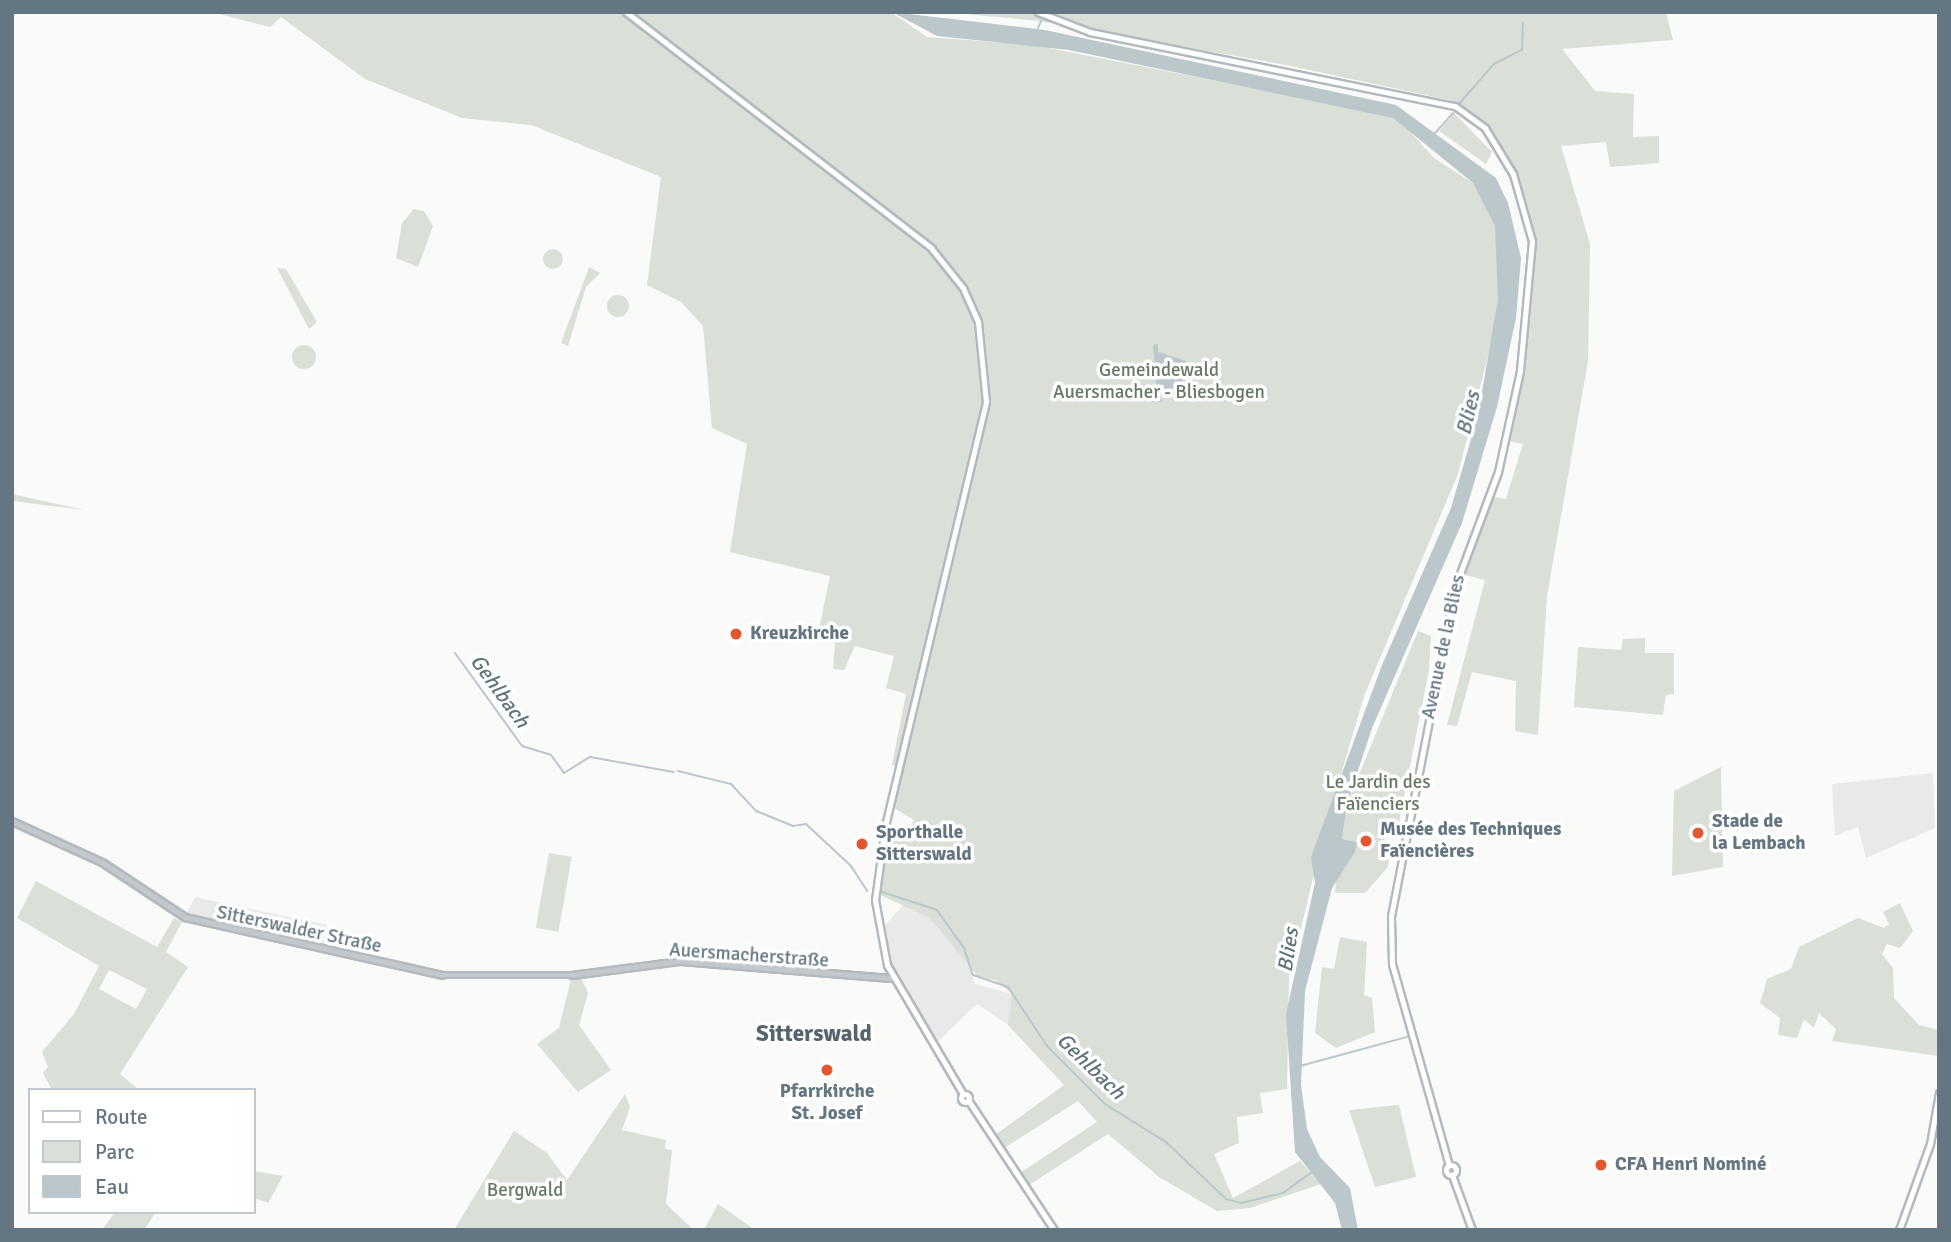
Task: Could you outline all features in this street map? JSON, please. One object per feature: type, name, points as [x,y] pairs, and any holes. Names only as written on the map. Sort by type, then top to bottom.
[{"type":"main road","points":[[626,12],[931,248],[963,288],[978,322],[986,402],[885,827],[875,900],[891,978],[964,1094],[961,1099],[968,1100],[1054,1230]]},
{"type":"main road","name":"Avenue de la Blies","points":[[1038,12],[1090,32],[1460,108],[1505,154],[1532,250],[1518,387],[1498,472],[1455,587],[1391,917],[1392,964],[1452,1175],[1472,1230]]},
{"type":"main road","points":[[1899,1230],[1930,1144],[1939,1093]]},
{"type":"street","name":"Sitterswalder Straße","points":[[12,821],[96,860],[166,908],[222,930],[442,975],[563,975]]},
{"type":"street","name":"Auersmacherstraße","points":[[563,975],[680,961],[891,978]]},
{"type":"shaded area","points":[[1933,773],[1935,828],[1866,858],[1858,827],[1835,836],[1832,784]]},
{"type":"shaded area","points":[[195,897],[327,925],[323,950],[185,917]]},
{"type":"shaded area","points":[[903,905],[930,918],[965,955],[975,984],[1012,994],[1016,1002],[1008,1025],[977,1004],[934,1045],[885,950],[882,929]]},
{"type":"green space","name":"Gemeindewald Auersmacher - Bliesbogen","points":[[211,12],[891,12],[927,37],[1033,45],[1396,116],[1434,158],[1491,195],[1501,275],[1494,332],[1458,474],[1364,696],[1326,825],[1289,977],[1287,1089],[1260,1093],[1263,1113],[1237,1117],[1239,1143],[1214,1154],[1233,1198],[1300,1161],[1321,1184],[1250,1208],[1217,1211],[1159,1177],[1108,1134],[1029,1185],[1020,1173],[1097,1122],[1078,1101],[1004,1148],[995,1135],[1064,1085],[1008,1025],[1012,994],[995,980],[979,978],[930,918],[878,894],[886,838],[900,842],[914,820],[894,808],[902,768],[892,765],[906,694],[886,688],[894,656],[855,646],[844,670],[833,669],[835,643],[817,639],[830,576],[730,552],[747,444],[712,428],[703,326],[681,302],[647,285],[661,177],[531,125],[462,118],[365,79],[281,17],[270,27]]},
{"type":"green space","points":[[943,12],[1666,12],[1673,40],[1562,49],[1595,91],[1634,94],[1633,137],[1659,136],[1659,163],[1610,167],[1606,142],[1561,146],[1590,244],[1588,361],[1547,596],[1538,735],[1515,731],[1516,681],[1472,672],[1457,726],[1447,725],[1485,580],[1462,574],[1493,497],[1506,499],[1523,444],[1509,441],[1531,243],[1510,164],[1476,115],[1449,100],[1286,65],[1039,21]]},
{"type":"green space","points":[[1454,113],[1492,152],[1486,164],[1439,131]]},
{"type":"green space","points":[[414,209],[424,211],[433,226],[418,267],[396,258],[402,223]]},
{"type":"green space","points":[[553,249],[560,252],[563,259],[560,266],[553,269],[546,266],[543,259],[546,252]]},
{"type":"green space","points":[[589,267],[600,273],[586,287],[568,346],[561,343]]},
{"type":"green space","points":[[277,268],[286,269],[317,322],[309,329]]},
{"type":"green space","points":[[618,295],[626,298],[629,306],[626,314],[618,317],[610,314],[607,306],[610,298]]},
{"type":"green space","points":[[304,345],[313,348],[316,357],[313,366],[304,369],[295,366],[292,357],[295,348]]},
{"type":"green space","points":[[12,494],[84,510],[12,501]]},
{"type":"green space","name":"Le Jardin des Faïenciers","points":[[1418,631],[1431,636],[1429,670],[1399,822],[1383,820],[1381,836],[1391,846],[1388,867],[1365,893],[1335,893],[1336,877],[1357,842],[1342,839],[1347,804]]},
{"type":"green space","points":[[1645,638],[1645,653],[1674,653],[1674,694],[1666,695],[1663,715],[1574,707],[1578,647],[1621,650],[1623,639]]},
{"type":"green space","name":"Stade de la Lembach","points":[[1721,767],[1723,867],[1672,876],[1674,791]]},
{"type":"green space","points":[[549,853],[572,857],[558,932],[536,928]]},
{"type":"green space","points":[[36,881],[157,947],[174,918],[182,922],[166,952],[188,967],[120,1074],[137,1088],[51,1088],[43,1073],[48,1067],[42,1052],[74,1014],[99,966],[17,918]],"holes":[[[109,970],[147,989],[136,1009],[99,989]]]},
{"type":"green space","points":[[1900,903],[1913,931],[1900,948],[1887,944],[1882,954],[1893,968],[1894,998],[1919,1025],[1939,1030],[1939,1056],[1832,1041],[1836,1029],[1819,1013],[1814,1028],[1804,1019],[1797,1038],[1778,1035],[1780,1018],[1760,1003],[1767,979],[1791,969],[1799,947],[1858,918],[1884,928],[1889,924],[1883,912]]},
{"type":"green space","points":[[1340,937],[1367,942],[1364,995],[1372,998],[1375,1032],[1336,1048],[1315,1033],[1322,967],[1334,969]]},
{"type":"green space","points":[[579,974],[588,993],[579,1025],[611,1070],[578,1092],[537,1044],[559,1028],[572,975]]},
{"type":"green space","name":"Bergwald","points":[[625,1094],[630,1107],[622,1130],[666,1140],[665,1149],[672,1150],[666,1204],[694,1230],[454,1230],[514,1131],[547,1153],[567,1180]]},
{"type":"green space","points":[[1399,1105],[1416,1177],[1375,1187],[1349,1110]]},
{"type":"green space","points":[[256,1171],[283,1176],[268,1203],[256,1199]]},
{"type":"green space","points":[[718,1204],[755,1230],[704,1230]]},
{"type":"green space","points":[[114,1214],[155,1214],[144,1230],[102,1230]]},
{"type":"water","points":[[892,12],[1045,30],[1396,105],[1496,178],[1508,203],[1521,258],[1516,318],[1497,407],[1462,523],[1372,728],[1347,804],[1342,839],[1357,842],[1355,852],[1332,888],[1305,991],[1301,1085],[1307,1129],[1320,1157],[1350,1188],[1358,1230],[1342,1230],[1335,1203],[1295,1152],[1286,1014],[1315,883],[1311,857],[1382,665],[1451,508],[1478,415],[1498,299],[1495,226],[1473,183],[1393,118],[1069,50],[937,36]]},
{"type":"water","points":[[1158,344],[1158,352],[1186,361],[1180,398],[1157,388],[1153,345]]},
{"type":"water","points":[[1143,385],[1163,400],[1136,400],[1134,391]]},
{"type":"waterway","points":[[1038,28],[1041,21]]},
{"type":"waterway","points":[[1458,105],[1494,64],[1522,50],[1523,23]]},
{"type":"waterway","points":[[1435,133],[1453,113]]},
{"type":"waterway","name":"Gehlbach","points":[[455,653],[522,746],[551,755],[564,773],[590,757],[674,772]]},
{"type":"waterway","name":"Gehlbach","points":[[678,771],[731,784],[756,811],[793,826],[806,824],[851,866],[867,891]]},
{"type":"waterway","name":"Gehlbach","points":[[879,891],[937,910],[964,948],[973,975],[1008,987],[1047,1046],[1105,1104],[1166,1142],[1226,1199],[1241,1203],[1283,1193],[1312,1172]]},
{"type":"waterway","points":[[1300,1066],[1407,1037]]},
{"type":"place","name":"Kreuzkirche","points":[[736,634]]},
{"type":"place","name":"Stade de la Lembach","points":[[1698,833]]},
{"type":"place","name":"Musée des Techniques Faïencières","points":[[1366,841]]},
{"type":"place","name":"Sporthalle Sitterswald","points":[[862,844]]},
{"type":"place","name":"Pfarrkirche St. Josef","points":[[827,1070]]},
{"type":"place","name":"CFA Henri Nominé","points":[[1601,1165]]},
{"type":"district","name":"Sitterswald","points":[[814,1034]]},
{"type":"water label","name":"Blies","points":[[1468,413]]},
{"type":"water label","name":"Blies","points":[[1288,950]]}]
